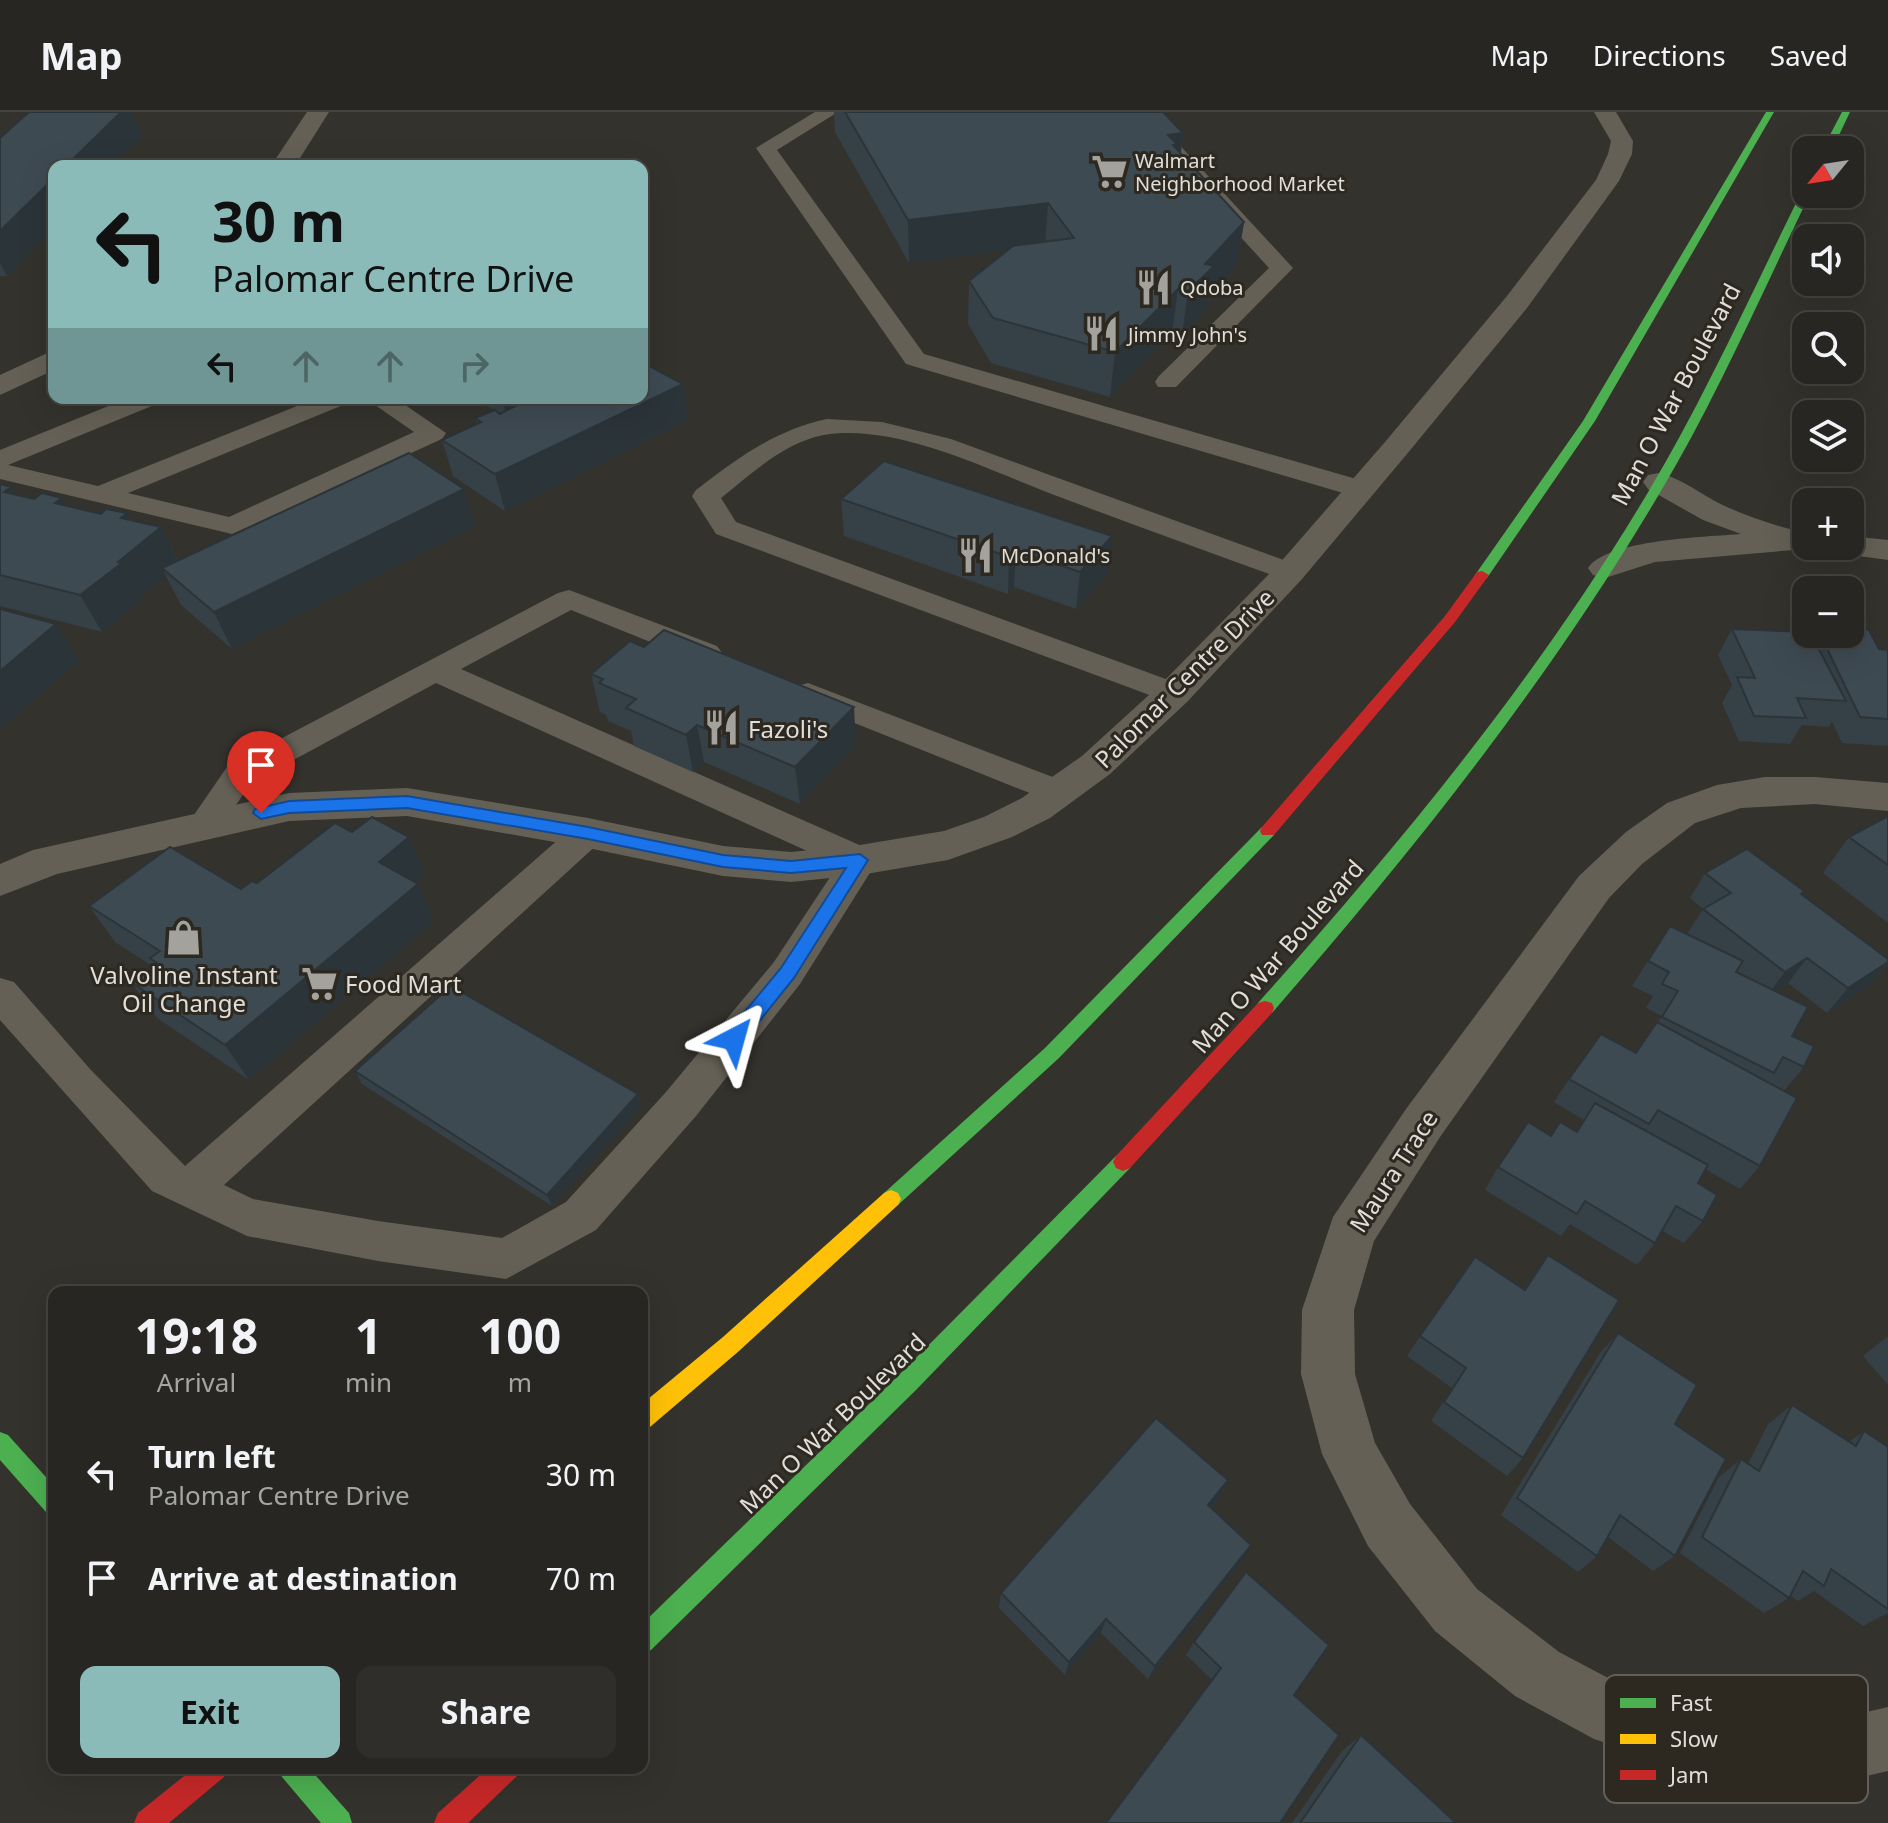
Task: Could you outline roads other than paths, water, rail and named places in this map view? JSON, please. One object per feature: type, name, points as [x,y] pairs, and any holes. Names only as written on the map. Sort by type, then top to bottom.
[{"type":"main road","points":[[648,1414],[731,1344],[1052,1053],[1247,856],[1450,619],[1515,530],[1612,383],[1770,112]]},
{"type":"main road","points":[[1834,136],[1846,112]]},
{"type":"main road","name":"Man O War Boulevard","points":[[648,1635],[935,1357],[1115,1172],[1267,1007],[1418,830],[1531,679],[1659,482],[1678,450],[1799,208]]},
{"type":"main road","points":[[0,1443],[48,1497]]},
{"type":"main road","points":[[148,1823],[208,1774]]},
{"type":"main road","points":[[296,1774],[339,1823]]},
{"type":"main road","points":[[448,1823],[501,1774]]},
{"type":"street","points":[[287,160],[318,112]]},
{"type":"street","name":"Palomar Centre Drive","points":[[0,881],[48,861],[289,807],[407,802],[588,833],[723,861],[791,867],[860,860],[948,845],[998,827],[1036,808],[1096,765],[1174,693],[1290,572],[1517,302],[1607,181],[1620,154],[1622,141],[1605,112]]},
{"type":"street","points":[[0,386],[48,362]]},
{"type":"street","points":[[1659,482],[1745,527],[1792,539]]},
{"type":"street","points":[[1605,568],[1650,552],[1792,542]]},
{"type":"street","points":[[1864,548],[1888,550]]},
{"type":"street","name":"Maura Trace","points":[[1604,1710],[1537,1674],[1456,1610],[1389,1525],[1350,1454],[1328,1374],[1328,1310],[1351,1233],[1423,1123],[1594,887],[1625,853],[1692,807],[1730,798],[1776,791],[1842,791],[1888,797]]},
{"type":"street","name":"Maura Trace","points":[[1868,1744],[1888,1739]]},
{"type":"lane","points":[[829,112],[766,148],[915,359],[1360,489]]},
{"type":"lane","points":[[1135,112],[1208,182],[1240,224],[1282,268],[1167,382]]},
{"type":"lane","points":[[0,459],[135,404]]},
{"type":"lane","points":[[100,495],[324,404]]},
{"type":"lane","points":[[0,471],[232,526],[433,433],[387,404]]},
{"type":"lane","points":[[1174,693],[726,528],[706,496],[750,462],[796,435],[826,427],[861,426],[910,436],[1015,471],[1290,572]]},
{"type":"lane","points":[[204,825],[239,775],[569,599],[732,663]]},
{"type":"lane","points":[[0,993],[76,1081],[167,1178],[247,1217],[378,1241],[506,1259],[581,1216],[681,1104],[787,973],[860,860],[435,670]]},
{"type":"lane","points":[[777,681],[1059,792]]},
{"type":"lane","points":[[189,1189],[588,833]]},
{"type":"place","name":"Walmart Neighborhood Market","points":[[1109,172]]},
{"type":"place","name":"Qdoba","points":[[1154,287]]},
{"type":"place","name":"Jimmy John's","points":[[1102,334]]},
{"type":"place","name":"McDonald's","points":[[975,555]]},
{"type":"place","name":"Fazoli's","points":[[722,728]]},
{"type":"place","name":"Valvoline Instant Oil Change","points":[[184,937]]},
{"type":"place","name":"Food Mart","points":[[319,983]]}]
